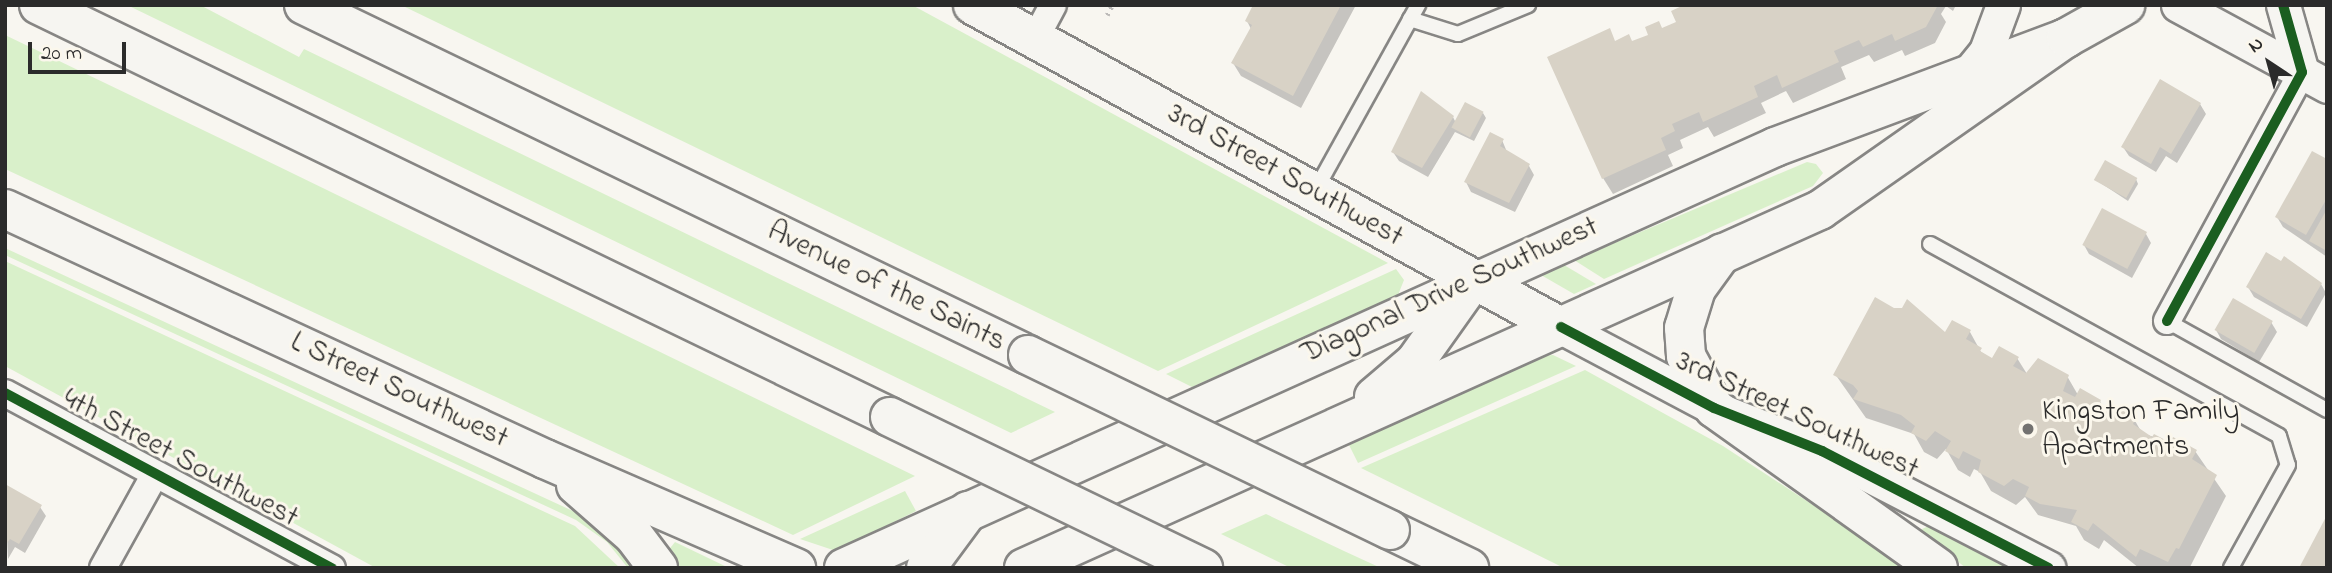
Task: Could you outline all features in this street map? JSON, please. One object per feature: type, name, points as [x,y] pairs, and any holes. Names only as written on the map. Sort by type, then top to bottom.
[{"type":"main road","points":[[39,5],[1203,568]]},
{"type":"main road","name":"Avenue of the Saints","points":[[304,5],[1469,568]]},
{"type":"main road","name":"3rd Street Southwest","points":[[972,5],[1561,327]]},
{"type":"main road","name":"Diagonal Drive Southwest","points":[[1024,568],[1820,210],[2066,38],[2124,5]]},
{"type":"main road","name":"Diagonal Drive Southwest","points":[[844,568],[972,506],[1474,279],[1775,147],[2066,38]]},
{"type":"main road","name":"L Street Southwest","points":[[5,209],[545,458],[796,568]]},
{"type":"main road","points":[[1722,253],[1696,289],[1684,328],[1686,356],[1714,408],[1938,568]]},
{"type":"main road","points":[[1327,432],[1415,362],[1474,279]]},
{"type":"main road","points":[[545,458],[634,536],[658,568]]},
{"type":"main road","points":[[926,568],[946,535],[972,506]]},
{"type":"street","points":[[1035,39],[1053,5]]},
{"type":"street","points":[[1966,76],[1986,51],[2003,5]]},
{"type":"street","points":[[2178,5],[2314,79]]},
{"type":"street","points":[[2283,5],[2314,79]]},
{"type":"street","points":[[2167,321],[2314,79]]},
{"type":"street","name":"3rd Street Southwest","points":[[1561,327],[1714,408],[1822,451],[2049,568]]},
{"type":"street","name":"4th Street Southwest","points":[[5,393],[332,568]]},
{"type":"street","points":[[103,568],[155,474]]},
{"type":"lane","points":[[1314,192],[1418,5]]},
{"type":"lane","points":[[1410,19],[1458,34],[1528,5]]},
{"type":"lane","points":[[1930,244],[2279,436],[2288,465],[2231,568]]},
{"type":"lane","points":[[2167,321],[2327,410]]},
{"type":"path","points":[[1107,15],[1112,5]]},
{"type":"green space","points":[[127,5],[200,5],[299,57],[304,49],[1055,412],[1011,433]]},
{"type":"green space","points":[[401,5],[912,5],[1388,263],[1158,371]]},
{"type":"green space","points":[[5,35],[915,476],[793,535],[5,169]]},
{"type":"green space","points":[[1807,162],[1816,164],[1823,173],[1813,186],[1604,279],[1574,260]]},
{"type":"green space","points":[[5,248],[588,518],[642,568],[628,568],[607,542],[576,520],[5,255]]},
{"type":"green space","points":[[5,261],[575,526],[620,568],[376,568],[5,366]]},
{"type":"green space","points":[[1564,265],[1596,284],[1574,294],[1541,275]]},
{"type":"green space","points":[[1396,269],[1404,280],[1398,295],[1192,387],[1166,374]]},
{"type":"green space","points":[[1553,355],[1576,366],[1358,463],[1348,443],[1540,356]]},
{"type":"green space","points":[[1585,370],[1723,446],[1909,568],[1564,568],[1361,468]]},
{"type":"green space","points":[[905,491],[916,511],[836,551],[800,539]]},
{"type":"green space","points":[[1266,514],[1381,568],[1291,568],[1221,534]]},
{"type":"green space","points":[[1931,525],[2015,568],[1966,568],[1923,534],[1922,529]]},
{"type":"green space","points":[[675,542],[729,568],[674,568],[667,552]]},
{"type":"building","points":[[1253,5],[1341,5],[1293,96],[1231,63],[1252,25],[1245,21]]},
{"type":"building","points":[[1684,5],[1938,5],[1926,27],[1895,41],[1892,34],[1863,47],[1859,40],[1834,51],[1839,62],[1782,88],[1777,75],[1754,86],[1758,97],[1703,122],[1699,112],[1672,124],[1675,131],[1661,138],[1666,150],[1602,179],[1547,57],[1610,28],[1615,41],[1629,34],[1632,41],[1648,35],[1645,27],[1659,21],[1662,28],[1676,22],[1671,11]]},
{"type":"building","points":[[2160,79],[2201,103],[2171,154],[2160,147],[2151,164],[2121,147]]},
{"type":"building","points":[[1421,91],[1454,116],[1422,168],[1391,152]]},
{"type":"building","points":[[1465,102],[1484,112],[1470,137],[1451,128]]},
{"type":"building","points":[[1490,132],[1504,139],[1500,146],[1530,164],[1509,203],[1464,182]]},
{"type":"building","points":[[2312,151],[2327,159],[2327,198],[2306,235],[2275,217]]},
{"type":"building","points":[[2105,160],[2137,178],[2126,198],[2094,180]]},
{"type":"building","points":[[2102,208],[2147,232],[2127,269],[2082,245]]},
{"type":"building","points":[[2327,209],[2327,251],[2309,241]]},
{"type":"building","points":[[2266,252],[2281,261],[2284,256],[2322,283],[2301,319],[2246,287]]},
{"type":"building","name":"Kingston Family Apartments","points":[[1875,297],[1894,308],[1902,308],[1907,299],[1945,332],[1952,320],[1971,330],[1966,339],[1982,348],[1980,351],[1992,358],[1999,346],[2019,357],[2013,366],[2026,373],[2038,358],[2069,375],[2063,391],[2075,397],[2080,388],[2101,400],[2095,411],[2104,416],[2113,405],[2136,418],[2133,424],[2152,437],[2154,434],[2169,442],[2173,437],[2197,450],[2192,459],[2217,475],[2179,549],[2176,548],[2168,562],[2140,549],[2136,557],[2093,523],[2088,531],[2071,522],[2077,510],[2040,504],[2025,496],[2029,487],[2013,479],[2004,486],[1978,472],[1981,460],[1963,451],[1959,459],[1945,451],[1951,441],[1935,431],[1926,441],[1911,433],[1915,426],[1901,415],[1853,399],[1858,391],[1853,385],[1833,375]]},
{"type":"building","points":[[2233,298],[2273,321],[2254,353],[2214,330]]},
{"type":"building","points":[[5,484],[42,505],[19,544],[10,539],[5,546]]},
{"type":"building","points":[[2327,515],[2327,568],[2299,568]]},
{"type":"cycle path","points":[[2167,321],[2302,72],[2283,5]]},
{"type":"cycle path","points":[[1561,327],[1714,408],[1822,451],[2049,568]]},
{"type":"cycle path","points":[[5,393],[332,568]]},
{"type":"place","name":"Kingston Family Apartments","points":[[2028,429]]}]
